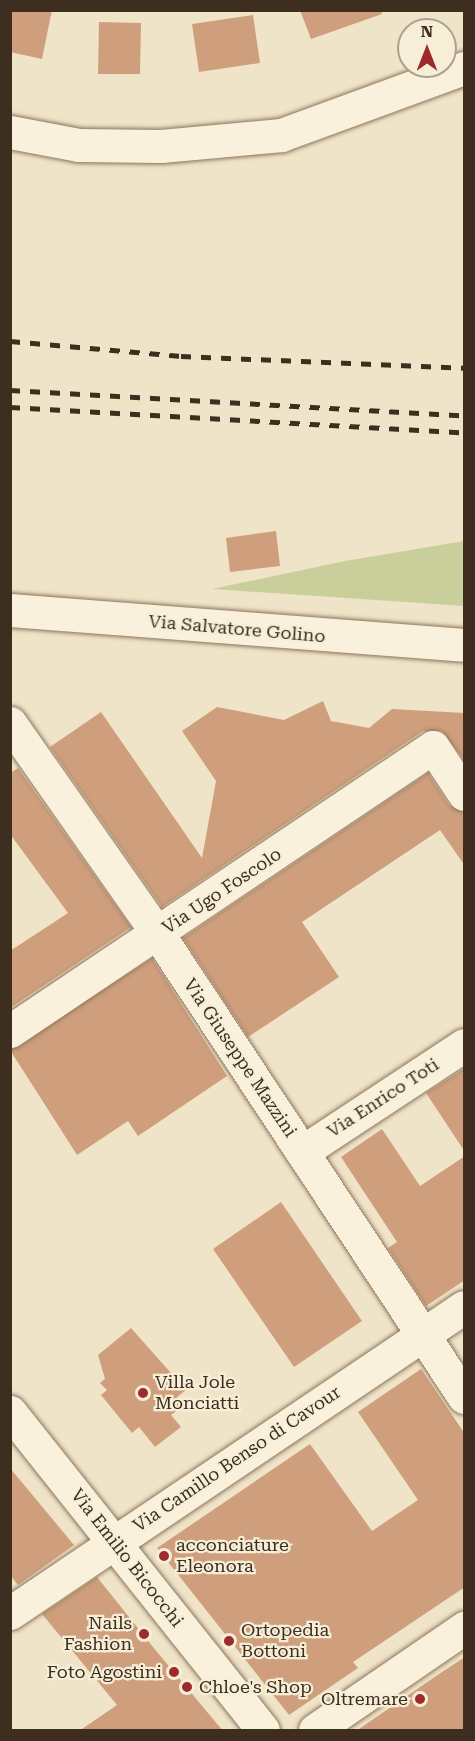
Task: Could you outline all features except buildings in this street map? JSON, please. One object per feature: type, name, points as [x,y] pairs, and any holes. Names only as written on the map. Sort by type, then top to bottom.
[{"type":"street","points":[[10,132],[79,145],[161,146],[281,135],[465,68]]},
{"type":"street","name":"Via Salvatore Golino","points":[[10,610],[465,645]]},
{"type":"street","name":"Via Giuseppe Mazzini","points":[[10,723],[158,934],[465,1397]]},
{"type":"street","name":"Via Ugo Foscolo","points":[[10,1031],[158,934],[432,747],[465,794]]},
{"type":"street","name":"Via Enrico Toti","points":[[302,1152],[465,1045]]},
{"type":"street","name":"Via Camillo Benso di Cavour","points":[[10,1613],[465,1307]]},
{"type":"street","name":"Via Emilio Bicocchi","points":[[10,1412],[254,1720]]},
{"type":"street","points":[[315,1731],[465,1628]]},
{"type":"green space","points":[[464,541],[464,606],[212,589],[345,561]]},
{"type":"railway","points":[[10,341],[181,356],[464,368]]},
{"type":"railway","points":[[10,390],[464,415]]},
{"type":"railway","points":[[10,407],[464,432]]},
{"type":"place","name":"Villa Jole Monciatti","points":[[143,1393]]},
{"type":"place","name":"acconciature Eleonora","points":[[164,1556]]},
{"type":"place","name":"Nails Fashion","points":[[144,1634]]},
{"type":"place","name":"Ortopedia Bottoni","points":[[229,1641]]},
{"type":"place","name":"Foto Agostini","points":[[174,1672]]},
{"type":"place","name":"Chloe's Shop","points":[[187,1687]]},
{"type":"place","name":"Oltremare","points":[[420,1699]]}]
